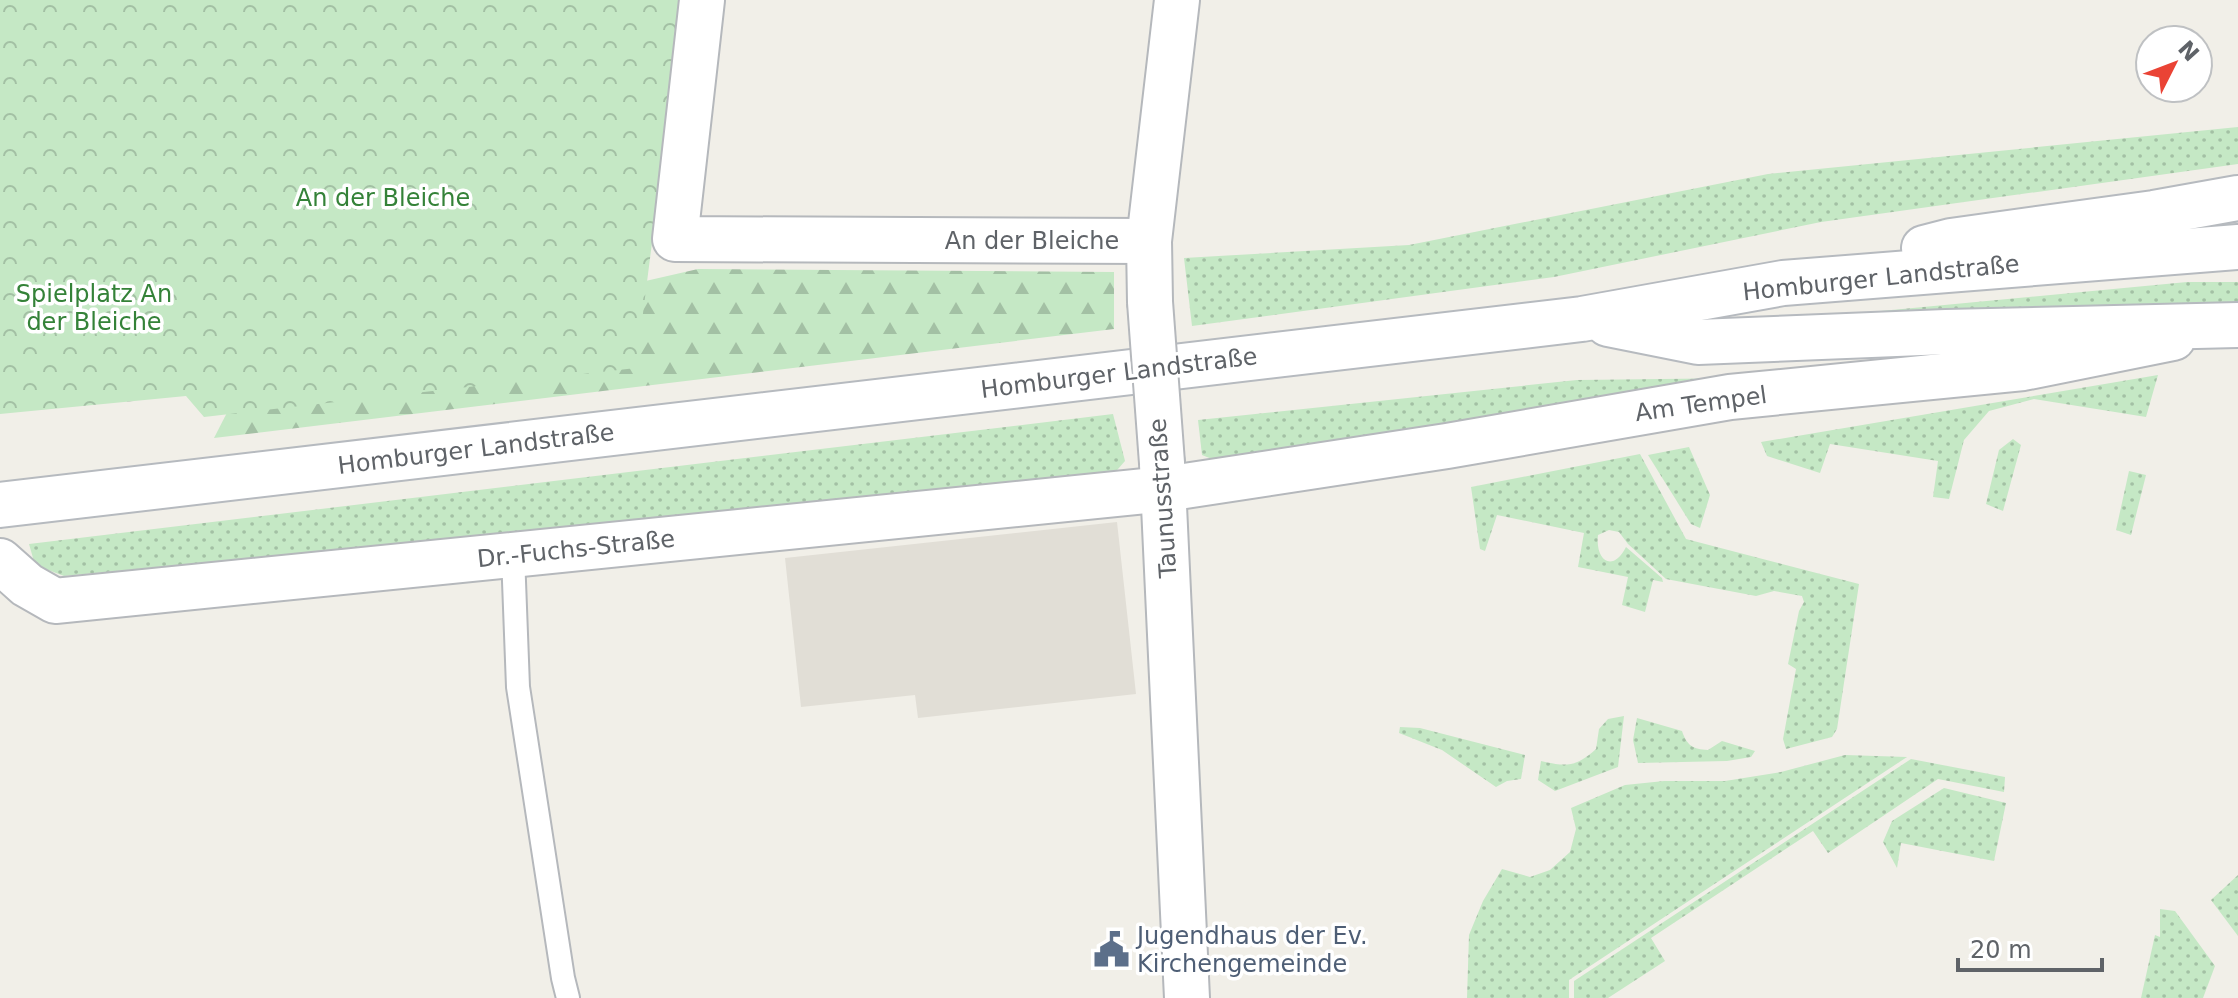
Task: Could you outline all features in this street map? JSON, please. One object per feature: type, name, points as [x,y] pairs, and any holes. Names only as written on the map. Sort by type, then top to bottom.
[{"type":"street","name":"An der Bleiche","points":[[702,0],[675,239],[1149,241]]},
{"type":"street","name":"Taunusstraße","points":[[1177,0],[1149,241],[1187,998]]},
{"type":"street","points":[[1783,283],[1951,241],[2238,198]]},
{"type":"street","name":"Homburger Landstraße","points":[[0,505],[1582,319],[1783,283],[2238,247]]},
{"type":"street","points":[[1582,319],[1698,342],[2238,325]]},
{"type":"street","name":"Am Tempel","points":[[1163,476],[1447,446],[1730,397],[2023,368],[2238,325]]},
{"type":"street","name":"Dr.-Fuchs-Straße","points":[[0,561],[27,585],[55,601],[513,555],[1163,476]]},
{"type":"lane","points":[[513,555],[518,687],[568,998]]},
{"type":"shaded area","points":[[1117,522],[1136,694],[918,718],[915,695],[801,707],[785,558]]},
{"type":"green space","name":"An der Bleiche","points":[[0,0],[683,0],[636,368],[204,417],[186,396],[0,414]]},
{"type":"green space","points":[[2238,127],[2238,164],[1821,222],[1554,277],[1192,326],[1184,258],[1409,245],[1768,174]]},
{"type":"green space","points":[[698,269],[1114,272],[1114,329],[214,438],[234,399],[449,326]]},
{"type":"green space","points":[[2187,282],[2238,282],[2238,305],[1860,321],[1860,313]]},
{"type":"green space","points":[[2158,375],[2146,417],[2034,399],[1989,411],[1964,440],[1949,499],[1933,497],[1938,461],[1830,444],[1820,473],[1767,456],[1761,442]]},
{"type":"green space","points":[[1747,378],[1219,462],[1202,455],[1198,420],[1577,380]]},
{"type":"green space","points":[[1113,414],[1125,461],[1111,477],[64,576],[35,565],[29,544]]},
{"type":"green space","points":[[2013,439],[2021,445],[2003,511],[1986,504],[1999,450]]},
{"type":"green space","points":[[1689,447],[1710,495],[1700,528],[1691,524],[1648,455]]},
{"type":"green space","points":[[1640,454],[1686,539],[1859,584],[1837,729],[1832,737],[1786,749],[1783,739],[1796,669],[1788,664],[1799,611],[1804,602],[1802,596],[1774,591],[1756,596],[1666,579],[1619,532],[1609,530],[1598,535],[1599,552],[1606,560],[1616,560],[1626,547],[1662,578],[1663,582],[1653,580],[1645,612],[1622,605],[1628,577],[1578,567],[1584,533],[1497,515],[1485,551],[1480,549],[1471,487]]},
{"type":"green space","points":[[2129,471],[2146,475],[2131,535],[2116,530]]},
{"type":"green space","points":[[1624,716],[1618,767],[1555,791],[1538,780],[1541,761],[1565,765],[1583,759],[1596,749],[1599,729],[1608,719]]},
{"type":"green space","points":[[1637,718],[1682,731],[1688,743],[1698,749],[1708,750],[1722,741],[1755,751],[1751,757],[1727,761],[1638,763],[1633,740]]},
{"type":"green space","points":[[1400,727],[1420,728],[1525,755],[1521,779],[1496,787],[1442,750],[1399,733]]},
{"type":"green space","points":[[1845,755],[1907,757],[1569,980],[1569,998],[1467,998],[1469,935],[1483,901],[1502,869],[1530,877],[1550,870],[1570,852],[1576,829],[1571,808],[1625,785],[1664,781],[1725,781],[1781,772]]},
{"type":"green space","points":[[1911,759],[2005,777],[2004,792],[1938,779],[1828,853],[1813,831],[1651,938],[1665,961],[1608,998],[1574,998],[1574,981]]},
{"type":"green space","points":[[1944,788],[2006,803],[1994,861],[1901,843],[1897,868],[1883,842],[1892,821]]},
{"type":"green space","points":[[2238,875],[2238,936],[2211,900]]},
{"type":"green space","points":[[2160,909],[2175,911],[2215,966],[2203,998],[2141,998],[2155,935],[2160,937]]},
{"type":"place","name":"Jugendhaus der Ev. Kirchengemeinde","points":[[1111,950]]},
{"type":"park label","name":"Spielplatz An der Bleiche","points":[[94,308]]}]
